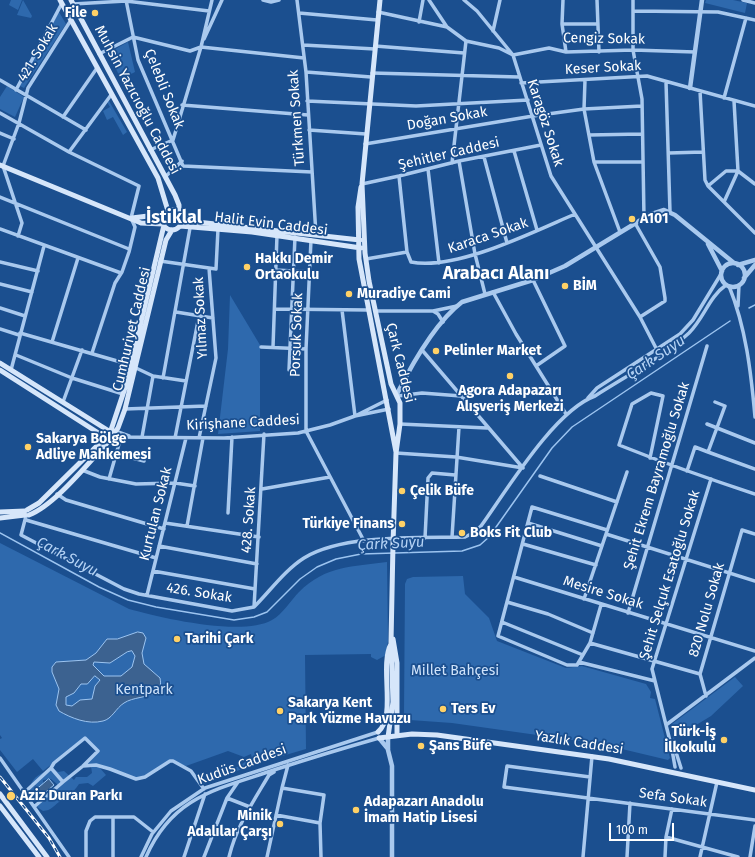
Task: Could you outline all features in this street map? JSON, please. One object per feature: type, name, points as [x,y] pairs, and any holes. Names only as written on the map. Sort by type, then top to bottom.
[{"type":"main road","name":"Çark Caddesi","points":[[380,0],[362,184],[364,241],[375,311],[392,384],[400,403],[400,424],[396,454],[393,542],[393,702],[389,734]]},
{"type":"main road","name":"Muhsin Yazıcıoğlu Caddesi","points":[[61,2],[158,178],[166,212]]},
{"type":"main road","name":"Muhsin Yazıcıoğlu Caddesi","points":[[72,2],[177,200],[180,214]]},
{"type":"main road","points":[[2,165],[141,223],[164,225],[172,230],[180,226],[182,222],[180,214],[174,210],[131,218]]},
{"type":"main road","name":"Çark Caddesi","points":[[362,184],[359,194],[358,247],[368,310],[389,409],[396,454]]},
{"type":"main road","points":[[164,225],[166,212]]},
{"type":"main road","name":"Halit Evin Caddesi","points":[[180,214],[197,222],[365,248]]},
{"type":"main road","name":"Cumhuriyet Caddesi","points":[[111,433],[118,428],[125,410],[133,366],[164,225]]},
{"type":"main road","name":"Halit Evin Caddesi","points":[[180,226],[314,239],[364,241]]},
{"type":"main road","name":"Cumhuriyet Caddesi","points":[[111,433],[133,366],[166,240],[172,230]]},
{"type":"main road","name":"Kirişhane Caddesi","points":[[0,363],[111,433]]},
{"type":"main road","name":"Kirişhane Caddesi","points":[[0,370],[100,434],[111,433]]},
{"type":"main road","points":[[387,400],[391,395],[397,395]]},
{"type":"main road","points":[[389,409],[400,403]]},
{"type":"main road","points":[[0,518],[26,515],[37,512],[57,494],[108,442],[111,433]]},
{"type":"main road","points":[[0,512],[26,515],[111,433]]},
{"type":"main road","name":"Çark Caddesi","points":[[392,640],[397,663],[397,735]]},
{"type":"main road","points":[[392,640],[387,658],[386,717],[378,732],[397,735]]},
{"type":"main road","points":[[379,738],[389,734]]},
{"type":"main road","name":"Yazlık Caddesi","points":[[397,735],[437,735],[592,756],[755,790]]},
{"type":"main road","points":[[0,794],[47,857]]},
{"type":"main road","points":[[0,806],[39,857]]},
{"type":"street","points":[[72,2],[126,0],[209,11]]},
{"type":"street","name":"Çelebli Sokak","points":[[126,0],[138,60],[182,161]]},
{"type":"street","points":[[150,150],[173,140],[182,105],[201,47],[212,0]]},
{"type":"street","points":[[201,47],[222,0]]},
{"type":"street","points":[[262,0],[272,2],[279,0]]},
{"type":"street","name":"Türkmen Sokak","points":[[297,0],[306,72],[312,172],[314,239]]},
{"type":"street","points":[[419,22],[423,0]]},
{"type":"street","points":[[429,0],[447,27],[466,42],[498,48],[513,55]]},
{"type":"street","name":"Karagöz Sokak","points":[[464,0],[477,11],[513,55],[551,176],[595,249],[640,317],[657,350]]},
{"type":"street","points":[[493,31],[500,0]]},
{"type":"street","points":[[563,0],[562,24],[566,52]]},
{"type":"street","points":[[597,0],[599,52]]},
{"type":"street","points":[[633,0],[633,50],[639,77],[642,106],[644,218]]},
{"type":"street","points":[[690,88],[702,0]]},
{"type":"street","points":[[743,0],[755,3]]},
{"type":"street","name":"421. Sokak","points":[[16,90],[61,2]]},
{"type":"street","points":[[633,11],[718,12],[755,20]]},
{"type":"street","points":[[378,12],[447,27]]},
{"type":"street","points":[[299,13],[377,20]]},
{"type":"street","points":[[724,98],[746,18]]},
{"type":"street","name":"421. Sokak","points":[[2,165],[14,140],[28,88],[71,20]]},
{"type":"street","points":[[562,24],[598,24]]},
{"type":"street","points":[[99,54],[133,37],[190,51],[201,47],[304,58]]},
{"type":"street","points":[[452,163],[466,42]]},
{"type":"street","points":[[303,45],[375,47],[464,53]]},
{"type":"street","name":"Cengiz Sokak","points":[[513,55],[549,48],[566,52],[633,50],[695,52]]},
{"type":"street","points":[[63,117],[97,68]]},
{"type":"street","points":[[306,72],[372,75],[519,77]]},
{"type":"street","name":"Keser Sokak","points":[[521,83],[647,76],[755,106]]},
{"type":"street","points":[[0,80],[86,130]]},
{"type":"street","points":[[585,80],[584,109],[594,162],[620,232]]},
{"type":"street","points":[[666,82],[670,212]]},
{"type":"street","points":[[700,91],[704,180],[708,186],[755,233]]},
{"type":"street","points":[[69,152],[111,95]]},
{"type":"street","points":[[308,101],[416,106],[498,103],[528,100]]},
{"type":"street","points":[[724,202],[738,171],[734,101]]},
{"type":"street","points":[[182,105],[308,115]]},
{"type":"street","name":"Doğan Sokak","points":[[365,144],[584,109],[642,106]]},
{"type":"street","points":[[0,113],[69,152],[139,186],[131,218],[135,228],[129,252],[121,273],[115,283],[92,353]]},
{"type":"street","points":[[309,130],[366,134]]},
{"type":"street","points":[[0,134],[14,140]]},
{"type":"street","points":[[589,136],[642,134]]},
{"type":"street","name":"Şehitler Caddesi","points":[[362,184],[459,161],[541,146]]},
{"type":"street","points":[[514,151],[537,230]]},
{"type":"street","points":[[669,153],[703,152]]},
{"type":"street","points":[[484,156],[507,242]]},
{"type":"street","points":[[165,177],[182,161],[184,166],[312,172]]},
{"type":"street","points":[[459,161],[475,254],[485,294]]},
{"type":"street","points":[[594,162],[643,162]]},
{"type":"street","points":[[2,165],[22,224],[18,236]]},
{"type":"street","points":[[428,169],[439,263]]},
{"type":"street","points":[[708,186],[726,171],[738,171],[755,184]]},
{"type":"street","points":[[366,259],[408,252],[399,176]]},
{"type":"street","points":[[0,197],[129,249]]},
{"type":"street","points":[[397,395],[422,350],[443,322],[462,302],[532,280],[565,266],[595,249],[635,223],[664,210],[675,214],[707,243],[736,264],[744,272],[744,279]]},
{"type":"street","name":"Karaca Sokak","points":[[408,252],[411,262],[452,262],[507,242],[574,214]]},
{"type":"street","points":[[635,223],[660,267],[665,298],[664,301],[640,317]]},
{"type":"street","points":[[163,378],[185,265],[190,228]]},
{"type":"street","points":[[0,229],[121,273]]},
{"type":"street","points":[[160,262],[216,269],[218,229]]},
{"type":"street","points":[[273,347],[277,235]]},
{"type":"street","points":[[290,370],[295,237]]},
{"type":"street","name":"Porsuk Sokak","points":[[306,431],[306,349],[310,272],[314,239]]},
{"type":"street","points":[[707,243],[721,273],[723,282],[728,286],[738,310],[746,348],[755,417]]},
{"type":"street","points":[[11,370],[44,246]]},
{"type":"street","points":[[52,342],[78,258]]},
{"type":"street","points":[[588,399],[597,388],[680,334],[693,320],[727,265],[755,260]]},
{"type":"street","points":[[0,262],[38,271]]},
{"type":"street","points":[[738,310],[739,285],[755,265]]},
{"type":"street","name":"Yılmaz Sokak","points":[[187,526],[195,486],[206,406],[216,358],[210,268]]},
{"type":"street","points":[[276,270],[310,272]]},
{"type":"street","points":[[532,280],[565,346],[536,366]]},
{"type":"street","points":[[0,284],[32,292]]},
{"type":"street","points":[[254,607],[288,571],[304,558],[327,547],[349,542],[393,542],[425,538],[465,537],[473,533],[482,526],[523,468],[566,414],[678,343],[691,331],[714,296],[728,286],[739,285]]},
{"type":"street","points":[[493,292],[516,334],[566,414]]},
{"type":"street","points":[[375,311],[433,311],[457,306]]},
{"type":"street","points":[[0,308],[25,316]]},
{"type":"street","points":[[275,309],[368,310]]},
{"type":"street","points":[[342,310],[355,416]]},
{"type":"street","points":[[433,311],[438,314],[443,322]]},
{"type":"street","points":[[176,312],[213,318]]},
{"type":"street","points":[[175,438],[199,316]]},
{"type":"street","points":[[0,329],[92,353],[133,366],[153,376],[186,381]]},
{"type":"street","name":"Şehit Ekrem Bayramoğlu Sokak","points":[[628,613],[707,346]]},
{"type":"street","points":[[261,347],[306,349]]},
{"type":"street","points":[[63,402],[82,350]]},
{"type":"street","points":[[422,350],[523,468]]},
{"type":"street","points":[[16,355],[72,378],[123,394]]},
{"type":"street","points":[[142,437],[153,376]]},
{"type":"street","points":[[397,395],[422,393],[461,396]]},
{"type":"street","points":[[650,458],[663,396],[651,393],[632,404],[619,445],[650,458],[672,466],[755,494]]},
{"type":"street","name":"Kirişhane Caddesi","points":[[355,416],[387,400]]},
{"type":"street","points":[[708,452],[726,406],[715,402]]},
{"type":"street","points":[[125,410],[206,406]]},
{"type":"street","name":"Kirişhane Caddesi","points":[[111,433],[121,437],[201,438],[306,431],[355,416],[389,409]]},
{"type":"street","points":[[400,424],[488,428]]},
{"type":"street","points":[[707,424],[755,443]]},
{"type":"street","points":[[452,537],[459,427]]},
{"type":"street","points":[[306,431],[364,541]]},
{"type":"street","name":"Kirişhane Caddesi","points":[[111,433],[118,432],[130,437]]},
{"type":"street","name":"428. Sokak","points":[[254,607],[264,434]]},
{"type":"street","points":[[109,479],[121,437]]},
{"type":"street","points":[[228,514],[232,437]]},
{"type":"street","name":"Kurtulan Sokak","points":[[147,595],[186,438]]},
{"type":"street","points":[[687,471],[695,447],[755,469]]},
{"type":"street","points":[[117,454],[144,461]]},
{"type":"street","points":[[396,454],[456,458],[523,468]]},
{"type":"street","points":[[81,470],[109,479],[136,484],[175,483],[195,486]]},
{"type":"street","points":[[584,599],[627,472]]},
{"type":"street","points":[[425,538],[428,478],[432,473],[455,475]]},
{"type":"street","points":[[540,476],[617,502]]},
{"type":"street","points":[[262,489],[330,477]]},
{"type":"street","name":"Şehit Selçuk Esatoğlu Sokak","points":[[681,768],[675,749],[671,744],[652,669],[710,479]]},
{"type":"street","points":[[57,494],[66,500],[164,529]]},
{"type":"street","points":[[602,605],[590,643],[577,665],[567,665],[498,636],[532,508],[607,532],[647,547],[755,581]]},
{"type":"street","points":[[26,515],[156,558]]},
{"type":"street","name":"426. Sokak","points":[[26,515],[21,535],[124,589],[147,595],[232,610],[254,607]]},
{"type":"street","points":[[165,523],[259,537]]},
{"type":"street","points":[[528,523],[602,546]]},
{"type":"street","name":"820 Nolu Sokak","points":[[706,696],[700,674],[742,530],[755,534]]},
{"type":"street","points":[[523,544],[596,565]]},
{"type":"street","points":[[159,546],[257,564]]},
{"type":"street","points":[[153,571],[255,589]]},
{"type":"street","name":"Mesire Sokak","points":[[514,577],[755,651]]},
{"type":"street","points":[[508,602],[548,614],[593,633]]},
{"type":"street","points":[[502,622],[583,655]]},
{"type":"street","points":[[590,643],[700,674]]},
{"type":"street","points":[[666,725],[755,658]]},
{"type":"street","points":[[579,662],[655,681]]},
{"type":"street","points":[[654,697],[659,698]]},
{"type":"street","name":"Kudüs Caddesi","points":[[141,857],[153,832],[171,811],[205,791],[293,758],[378,732]]},
{"type":"street","points":[[389,734],[388,750],[392,766],[392,857]]},
{"type":"street","points":[[25,792],[54,764],[85,738],[98,751],[83,766],[35,806]]},
{"type":"street","points":[[379,738],[388,750]]},
{"type":"street","name":"Kudüs Caddesi","points":[[146,857],[156,836],[168,821],[205,791],[379,738]]},
{"type":"street","points":[[671,744],[676,767]]},
{"type":"street","points":[[583,857],[592,756]]},
{"type":"street","points":[[0,758],[35,806],[69,857]]},
{"type":"street","points":[[83,766],[103,767],[136,778],[145,777],[170,761],[173,761],[191,771],[205,791],[184,857]]},
{"type":"street","points":[[267,857],[288,765]]},
{"type":"street","name":"Sefa Sokak","points":[[590,777],[507,766],[504,786],[588,796],[710,815],[755,820]]},
{"type":"street","points":[[51,768],[63,782]]},
{"type":"street","points":[[229,857],[235,837],[250,807],[269,776],[278,769]]},
{"type":"street","points":[[204,857],[227,798],[238,782]]},
{"type":"street","points":[[700,857],[717,782]]},
{"type":"street","points":[[282,788],[324,795],[320,823],[321,857]]},
{"type":"street","points":[[227,798],[250,807]]},
{"type":"street","points":[[627,857],[630,803]]},
{"type":"street","points":[[665,857],[666,837],[672,809]]},
{"type":"street","points":[[276,815],[320,823]]},
{"type":"street","points":[[86,857],[86,831],[90,821],[95,817],[134,817],[153,832]]},
{"type":"street","points":[[113,817],[113,857]]},
{"type":"street","points":[[750,857],[755,826]]},
{"type":"street","points":[[666,837],[738,857]]},
{"type":"green space","points":[[11,0],[22,0],[18,10],[9,5]]},
{"type":"green space","points":[[23,0],[32,16],[31,18],[17,15]]},
{"type":"green space","points":[[706,0],[733,0],[747,3],[745,13],[705,3]]},
{"type":"green space","points":[[59,12],[66,24],[24,88],[20,86]]},
{"type":"green space","points":[[128,42],[135,72],[121,79],[108,53]]},
{"type":"green space","points":[[7,86],[24,97],[15,117],[0,109],[0,97]]},
{"type":"green space","points":[[109,101],[127,132],[123,135],[113,117],[107,120],[103,111],[110,107],[107,102]]},
{"type":"green space","points":[[230,295],[260,345],[260,431],[218,434],[228,349]]},
{"type":"green space","name":"Kentpark","points":[[0,543],[129,609],[181,621],[242,627],[259,625],[272,620],[283,611],[299,592],[309,583],[330,572],[351,567],[387,562],[388,641],[386,655],[377,660],[371,657],[371,654],[305,655],[306,749],[255,764],[204,784],[201,781],[237,767],[252,758],[251,754],[244,757],[228,751],[186,766],[170,761],[145,777],[136,779],[99,767],[106,775],[93,786],[88,783],[79,784],[72,792],[52,808],[43,811],[37,807],[40,800],[57,789],[57,784],[51,779],[43,780],[43,788],[37,794],[31,795],[29,794],[29,790],[36,785],[31,784],[35,778],[44,772],[54,769],[58,772],[64,771],[74,780],[76,777],[87,777],[92,773],[91,766],[83,766],[97,751],[85,738],[43,771],[33,759],[17,772],[0,750],[0,739],[2,738],[0,735]]},
{"type":"green space","name":"Millet Bahçesi","points":[[463,576],[465,594],[489,618],[497,641],[566,668],[582,666],[646,684],[651,692],[650,698],[655,699],[670,758],[668,760],[601,744],[452,723],[410,720],[404,714],[405,584],[407,579],[413,577]]},
{"type":"green space","points":[[735,677],[743,686],[711,716],[673,739],[672,724]]},
{"type":"shaded area","points":[[138,632],[143,633],[146,638],[142,653],[144,664],[160,678],[159,689],[152,694],[124,703],[109,718],[103,721],[86,721],[74,718],[59,711],[56,705],[59,689],[52,672],[52,667],[56,662],[86,660],[96,653],[107,639],[117,639]],"holes":[[[132,651],[135,656],[132,667],[121,676],[104,676],[93,665],[94,662],[110,663],[127,652]],[[95,676],[100,680],[95,686],[92,699],[80,700],[72,706],[66,705],[66,697],[74,693],[81,684],[87,684]]]},
{"type":"shaded area","points":[[49,779],[54,785],[41,796],[36,790]]},
{"type":"waterway","name":"Çark Suyu","points":[[749,308],[755,305]]},
{"type":"waterway","name":"Çark Suyu","points":[[0,533],[99,587],[128,600],[156,607],[234,620],[254,617],[267,612],[300,579],[317,567],[336,559],[361,554],[462,551],[480,545],[489,537],[552,448],[572,427],[730,321]]},
{"type":"railway","points":[[0,777],[49,838],[60,857]]},
{"type":"place","name":"File","points":[[95,13]]},
{"type":"place","name":"A101","points":[[632,219]]},
{"type":"place","name":"Hakkı Demir Ortaokulu","points":[[247,267]]},
{"type":"place","name":"BİM","points":[[565,286]]},
{"type":"place","name":"Muradiye Cami","points":[[349,294]]},
{"type":"place","name":"Pelinler Market","points":[[436,351]]},
{"type":"place","name":"Agora Adapazarı Alışveriş Merkezi","points":[[510,376]]},
{"type":"place","name":"Sakarya Bölge Adliye Mahkemesi","points":[[28,447]]},
{"type":"place","name":"Çelik Büfe","points":[[402,491]]},
{"type":"place","name":"Türkiye Finans","points":[[402,524]]},
{"type":"place","name":"Boks Fit Club","points":[[462,533]]},
{"type":"place","name":"Tarihi Çark","points":[[177,639]]},
{"type":"place","name":"Ters Ev","points":[[443,709]]},
{"type":"place","name":"Sakarya Kent Park Yüzme Havuzu","points":[[280,711]]},
{"type":"place","name":"Türk-İş İlkokulu","points":[[724,740]]},
{"type":"place","name":"Şans Büfe","points":[[421,746]]},
{"type":"place","name":"Aziz Duran Parkı","points":[[11,796]]},
{"type":"place","name":"Adapazarı Anadolu İmam Hatip Lisesi","points":[[356,810]]},
{"type":"place","name":"Minik Adalılar Çarşı","points":[[280,824]]},
{"type":"district","name":"İstiklal","points":[[174,218]]},
{"type":"district","name":"Arabacı Alanı","points":[[496,274]]}]
